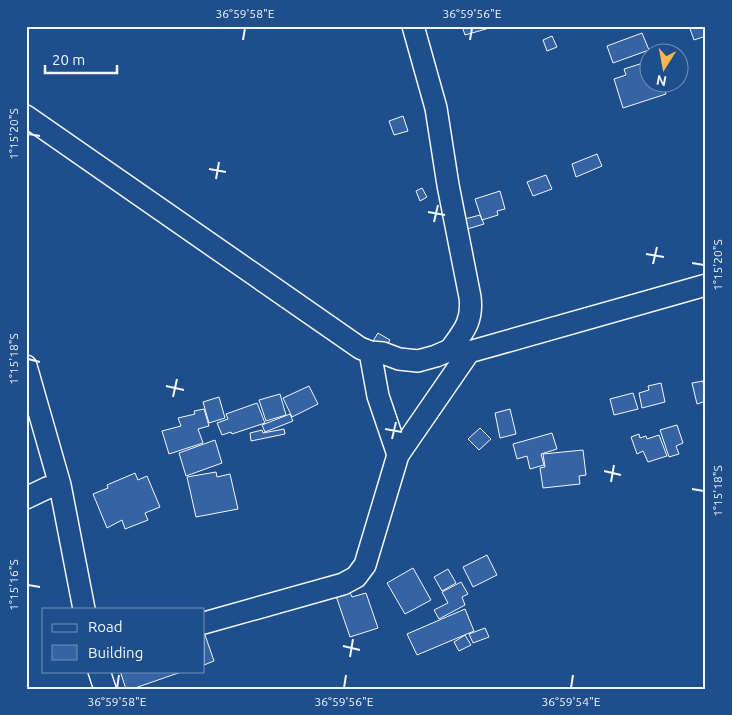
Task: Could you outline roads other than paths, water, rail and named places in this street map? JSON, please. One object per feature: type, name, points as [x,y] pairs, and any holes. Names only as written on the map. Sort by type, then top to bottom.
[{"type":"street","points":[[205,622],[343,584],[356,577],[364,565],[398,455],[460,351],[472,311],[470,297],[448,185],[436,108],[413,26]]},
{"type":"street","points":[[26,116],[360,348],[370,352],[383,353],[399,359],[418,361],[706,285]]},
{"type":"street","points":[[370,352],[378,396],[398,455]]},
{"type":"street","points":[[26,366],[60,486],[84,608]]},
{"type":"street","points":[[26,498],[47,488],[60,486]]},
{"type":"street","points":[[99,672],[105,689]]}]
